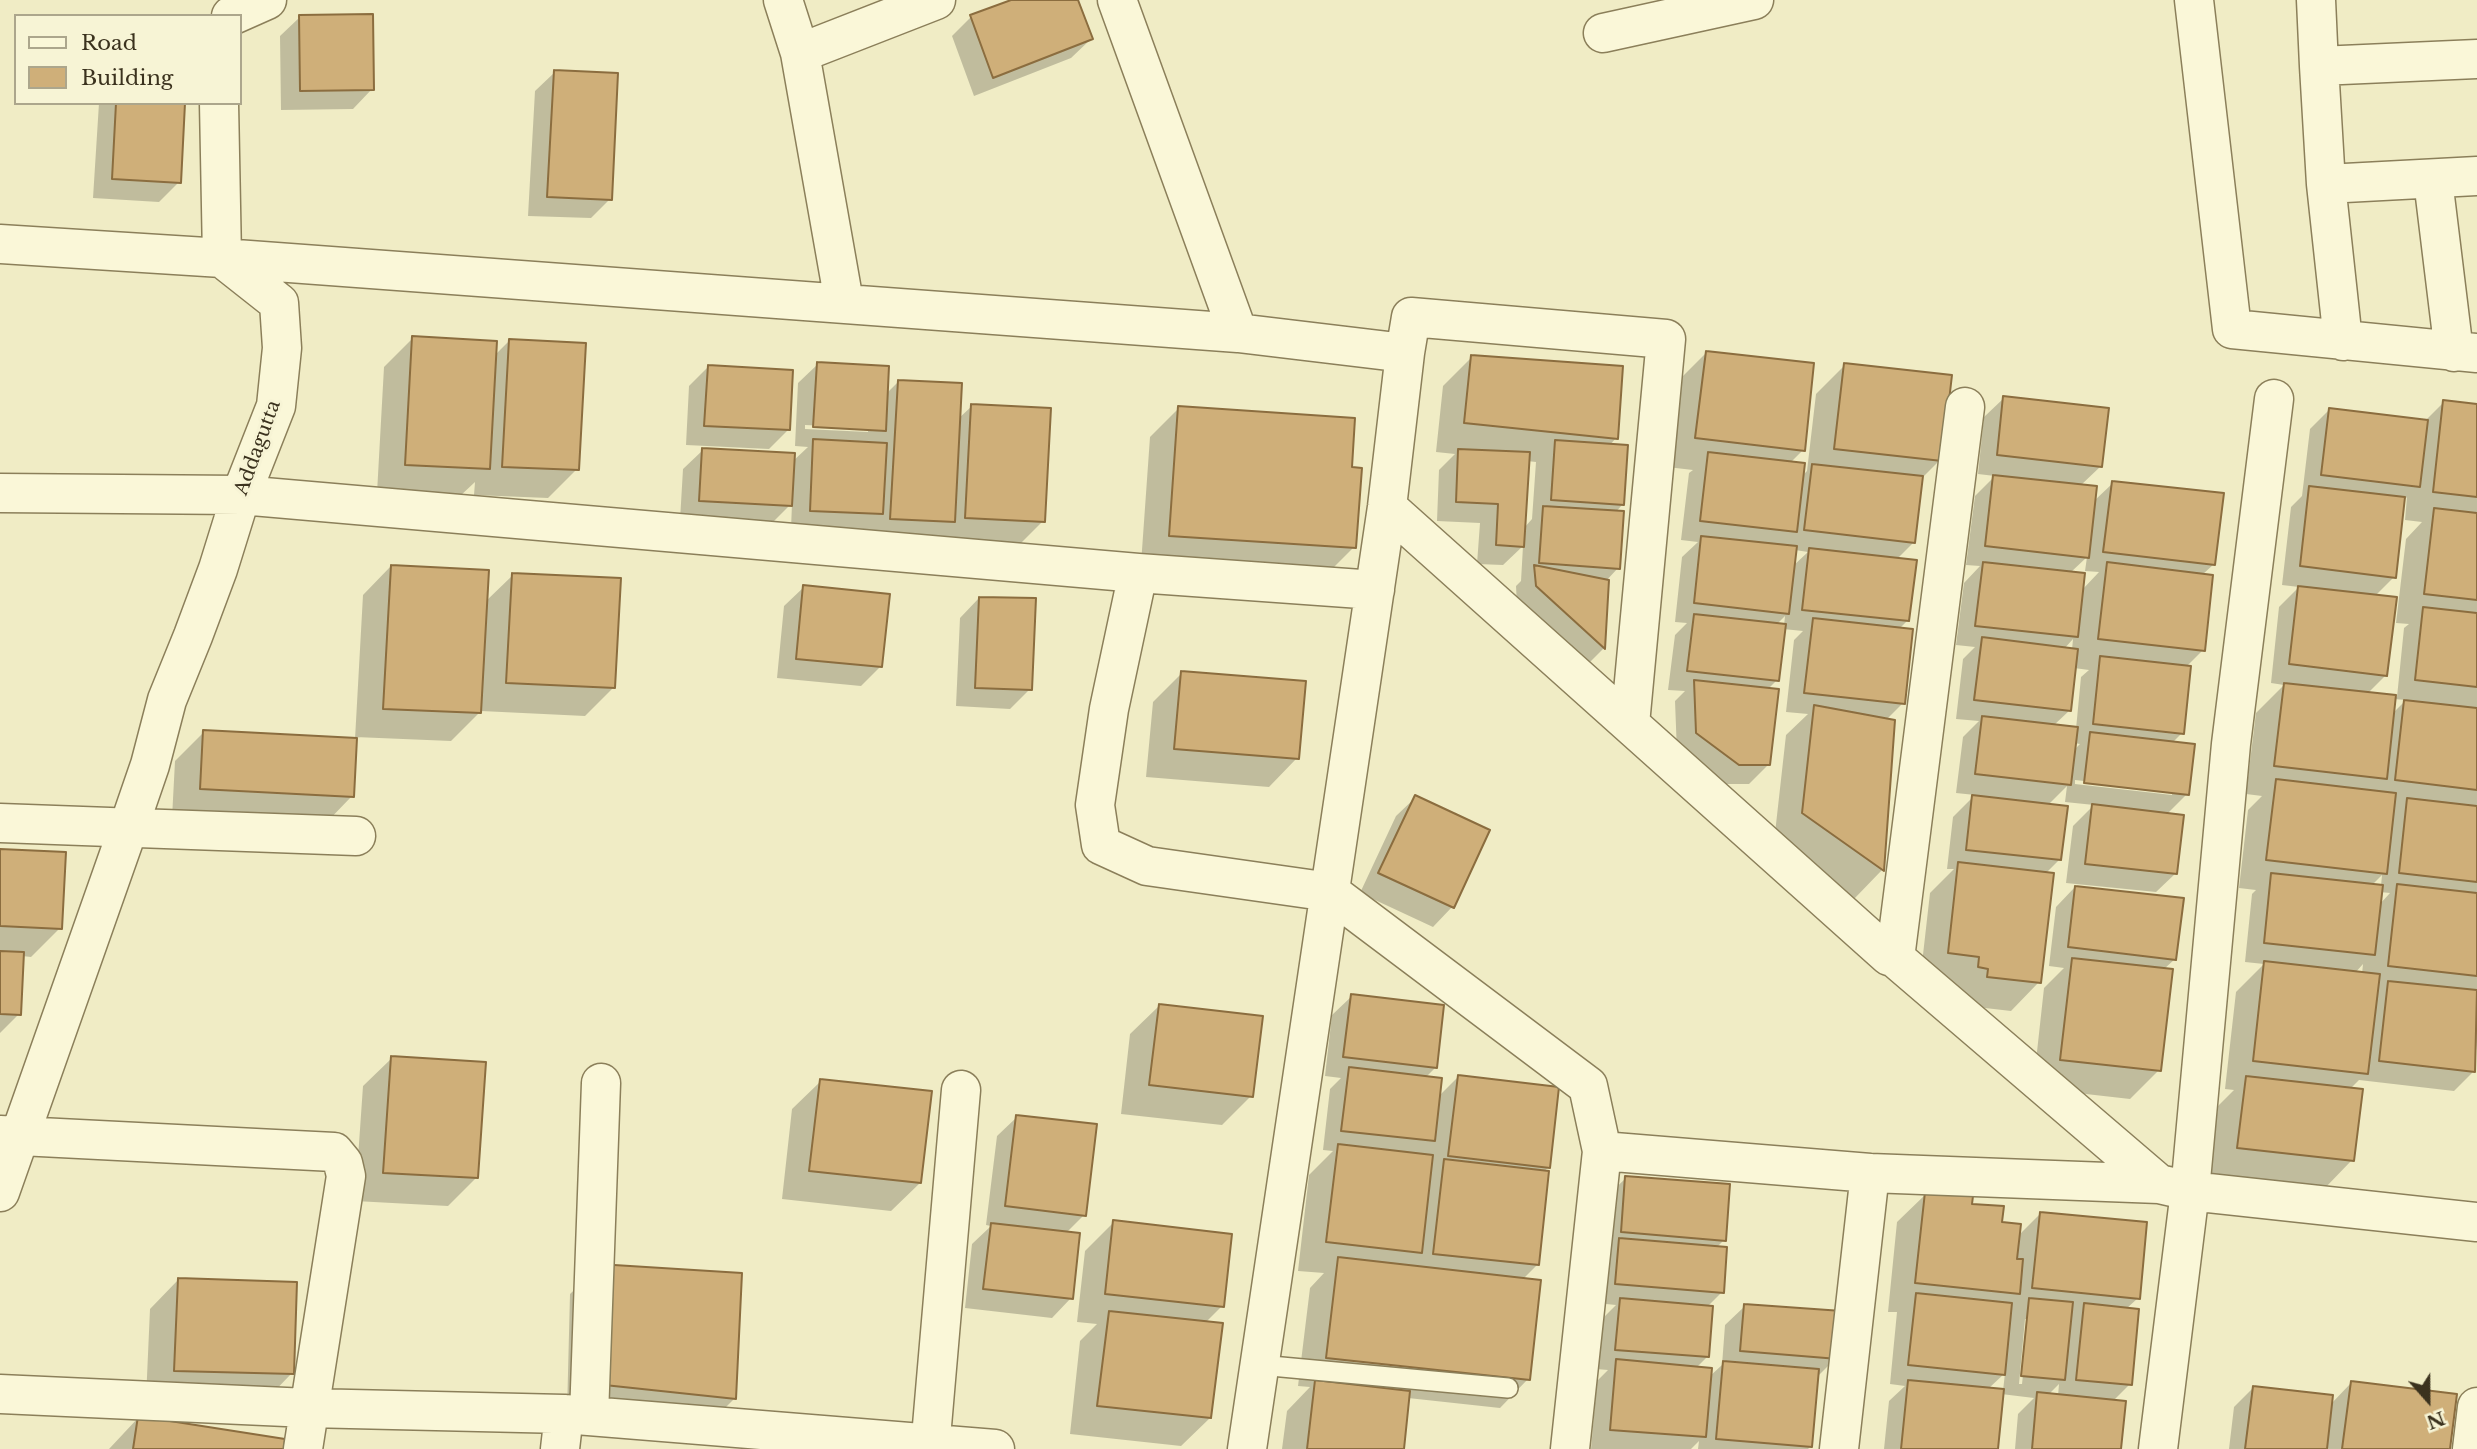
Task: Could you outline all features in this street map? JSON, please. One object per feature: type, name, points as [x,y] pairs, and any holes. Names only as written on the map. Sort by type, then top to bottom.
[{"type":"street","points":[[235,14],[267,0]]},
{"type":"street","points":[[783,0],[800,53],[844,302]]},
{"type":"street","points":[[800,53],[936,0]]},
{"type":"street","points":[[1603,33],[1754,0]]},
{"type":"street","points":[[2194,0],[2232,329],[2465,353],[2433,180]]},
{"type":"street","points":[[2316,0],[2326,184],[2343,341]]},
{"type":"street","points":[[1129,4],[1238,333]]},
{"type":"street","points":[[2319,66],[2477,60]]},
{"type":"street","points":[[219,105],[222,258]]},
{"type":"street","points":[[2326,184],[2477,176]]},
{"type":"street","points":[[0,244],[844,302],[1238,333],[1405,353]]},
{"type":"street","name":"Addagutta","points":[[0,1192],[10,1135],[128,829],[150,765],[167,700],[218,569],[241,495],[276,405],[282,348],[279,303],[222,258]]},
{"type":"street","points":[[1247,1449],[1387,507],[1410,317],[1666,339],[1630,724]]},
{"type":"street","points":[[2158,1449],[2175,1188],[2274,399]]},
{"type":"street","points":[[1895,958],[1965,407]]},
{"type":"street","points":[[0,493],[241,495],[1138,573],[1375,590]]},
{"type":"street","points":[[1387,507],[1878,946],[2175,1188]]},
{"type":"street","points":[[1138,573],[1109,709],[1095,806],[1101,845],[1147,866],[1330,892],[1588,1086],[1602,1151],[1570,1449]]},
{"type":"street","points":[[0,823],[356,836]]},
{"type":"street","points":[[571,1426],[601,1083]]},
{"type":"street","points":[[931,1447],[961,1090]]},
{"type":"street","points":[[10,1135],[334,1152],[344,1163],[345,1175],[303,1449]]},
{"type":"street","points":[[1602,1151],[1870,1173],[2175,1188],[2477,1222]]},
{"type":"street","points":[[1839,1449],[1870,1173]]},
{"type":"street","points":[[0,1394],[308,1408],[571,1426],[995,1449]]},
{"type":"street","points":[[2472,1449],[2477,1408]]},
{"type":"lane","points":[[1260,1365],[1508,1388]]},
{"type":"building","points":[[1011,0],[1078,0],[1093,39],[993,78],[970,15]]},
{"type":"building","points":[[373,14],[374,90],[300,91],[299,15]]},
{"type":"building","points":[[554,70],[618,73],[612,200],[547,197]]},
{"type":"building","points":[[116,105],[185,105],[181,183],[112,179]]},
{"type":"building","points":[[412,336],[497,341],[490,469],[405,465]]},
{"type":"building","points":[[509,339],[586,343],[579,470],[502,467]]},
{"type":"building","points":[[1706,351],[1814,363],[1805,451],[1695,438]]},
{"type":"building","points":[[1471,355],[1623,366],[1618,439],[1464,423]]},
{"type":"building","points":[[817,362],[889,366],[886,431],[813,427]]},
{"type":"building","points":[[1844,363],[1952,375],[1942,461],[1834,449]]},
{"type":"building","points":[[708,365],[793,370],[790,430],[704,426]]},
{"type":"building","points":[[898,380],[962,383],[955,522],[890,519]]},
{"type":"building","points":[[2003,396],[2109,408],[2102,467],[1997,455]]},
{"type":"building","points":[[2443,400],[2477,404],[2477,497],[2433,492]]},
{"type":"building","points":[[971,404],[1051,408],[1045,522],[965,518]]},
{"type":"building","points":[[1178,406],[1355,418],[1352,467],[1362,468],[1356,548],[1169,536]]},
{"type":"building","points":[[2329,408],[2428,420],[2420,487],[2321,475]]},
{"type":"building","points":[[813,439],[887,443],[883,514],[810,511]]},
{"type":"building","points":[[1555,440],[1628,445],[1624,505],[1551,500]]},
{"type":"building","points":[[702,448],[795,453],[792,506],[699,501]]},
{"type":"building","points":[[1458,449],[1530,452],[1524,547],[1496,545],[1498,504],[1456,502]]},
{"type":"building","points":[[1708,452],[1805,463],[1797,532],[1700,521]]},
{"type":"building","points":[[1812,464],[1923,476],[1915,543],[1804,530]]},
{"type":"building","points":[[1993,475],[2097,486],[2089,558],[1985,546]]},
{"type":"building","points":[[2112,481],[2224,493],[2215,565],[2103,552]]},
{"type":"building","points":[[2309,486],[2405,497],[2396,578],[2300,566]]},
{"type":"building","points":[[1543,506],[1624,511],[1620,569],[1539,563]]},
{"type":"building","points":[[2434,508],[2477,513],[2477,600],[2424,594]]},
{"type":"building","points":[[1701,536],[1797,546],[1789,614],[1694,603]]},
{"type":"building","points":[[1809,548],[1917,560],[1909,621],[1802,610]]},
{"type":"building","points":[[1983,562],[2085,573],[2078,637],[1975,626]]},
{"type":"building","points":[[2107,562],[2213,575],[2205,651],[2098,639]]},
{"type":"building","points":[[391,565],[489,570],[481,713],[383,709]]},
{"type":"building","points":[[1534,565],[1609,580],[1605,649],[1536,586]]},
{"type":"building","points":[[512,573],[621,578],[615,688],[506,683]]},
{"type":"building","points":[[803,585],[890,594],[882,667],[796,659]]},
{"type":"building","points":[[2298,586],[2397,597],[2387,676],[2289,664]]},
{"type":"building","points":[[979,597],[1036,598],[1032,690],[975,688]]},
{"type":"building","points":[[2423,607],[2477,613],[2477,687],[2415,680]]},
{"type":"building","points":[[1694,614],[1786,624],[1779,681],[1687,671]]},
{"type":"building","points":[[1813,618],[1913,629],[1905,704],[1804,693]]},
{"type":"building","points":[[1982,637],[2078,649],[2071,711],[1974,700]]},
{"type":"building","points":[[2100,656],[2191,666],[2184,734],[2093,724]]},
{"type":"building","points":[[1181,671],[1306,681],[1299,759],[1174,749]]},
{"type":"building","points":[[1694,680],[1779,689],[1770,765],[1739,765],[1696,733]]},
{"type":"building","points":[[2284,683],[2396,695],[2387,779],[2274,766]]},
{"type":"building","points":[[2404,700],[2477,708],[2477,790],[2395,780]]},
{"type":"building","points":[[1814,705],[1895,720],[1884,871],[1802,813]]},
{"type":"building","points":[[1982,716],[2078,727],[2071,785],[1975,774]]},
{"type":"building","points":[[203,730],[357,738],[354,797],[200,789]]},
{"type":"building","points":[[2090,732],[2195,744],[2189,795],[2084,783]]},
{"type":"building","points":[[2276,779],[2396,793],[2387,874],[2266,860]]},
{"type":"building","points":[[1415,795],[1490,830],[1454,908],[1378,873]]},
{"type":"building","points":[[1972,795],[2068,806],[2061,860],[1966,850]]},
{"type":"building","points":[[2407,798],[2477,806],[2477,882],[2399,873]]},
{"type":"building","points":[[2092,804],[2184,815],[2177,874],[2085,864]]},
{"type":"building","points":[[0,849],[66,852],[62,929],[0,926]]},
{"type":"building","points":[[1958,862],[2054,873],[2041,983],[1987,977],[1988,969],[1978,967],[1979,957],[1948,953]]},
{"type":"building","points":[[2271,873],[2383,885],[2375,955],[2264,943]]},
{"type":"building","points":[[2397,884],[2477,893],[2477,976],[2388,966]]},
{"type":"building","points":[[2075,886],[2184,898],[2176,960],[2068,947]]},
{"type":"building","points":[[0,951],[24,952],[21,1015],[0,1014]]},
{"type":"building","points":[[2072,958],[2173,969],[2161,1071],[2060,1060]]},
{"type":"building","points":[[2264,961],[2380,974],[2368,1074],[2253,1061]]},
{"type":"building","points":[[2388,981],[2477,990],[2475,1072],[2379,1061]]},
{"type":"building","points":[[1351,994],[1444,1005],[1437,1068],[1343,1057]]},
{"type":"building","points":[[1159,1004],[1263,1016],[1253,1097],[1149,1085]]},
{"type":"building","points":[[391,1056],[486,1062],[478,1178],[383,1173]]},
{"type":"building","points":[[1349,1067],[1442,1078],[1435,1141],[1341,1131]]},
{"type":"building","points":[[1458,1075],[1559,1087],[1550,1168],[1448,1156]]},
{"type":"building","points":[[2246,1076],[2363,1089],[2354,1161],[2237,1148]]},
{"type":"building","points":[[820,1079],[932,1091],[921,1183],[809,1171]]},
{"type":"building","points":[[1016,1115],[1097,1124],[1086,1216],[1005,1206]]},
{"type":"building","points":[[1338,1144],[1433,1155],[1422,1253],[1326,1242]]},
{"type":"building","points":[[1444,1159],[1549,1171],[1539,1265],[1433,1254]]},
{"type":"building","points":[[1625,1176],[1730,1184],[1726,1241],[1621,1232]]},
{"type":"building","points":[[1925,1192],[1973,1196],[1972,1204],[2004,1206],[2002,1222],[2021,1224],[2017,1259],[2023,1259],[2020,1294],[1915,1283]]},
{"type":"building","points":[[2040,1212],[2147,1222],[2140,1299],[2032,1288]]},
{"type":"building","points":[[1113,1220],[1232,1234],[1224,1307],[1105,1294]]},
{"type":"building","points":[[991,1223],[1080,1233],[1073,1299],[983,1289]]},
{"type":"building","points":[[1619,1238],[1727,1247],[1724,1293],[1615,1284]]},
{"type":"building","points":[[1338,1257],[1541,1280],[1530,1380],[1326,1358]]},
{"type":"building","points":[[598,1264],[742,1273],[736,1399],[595,1384]]},
{"type":"building","points":[[178,1278],[297,1282],[294,1374],[174,1371]]},
{"type":"building","points":[[1916,1293],[2012,1303],[2005,1375],[1908,1365]]},
{"type":"building","points":[[1620,1298],[1713,1306],[1709,1357],[1615,1350]]},
{"type":"building","points":[[2029,1298],[2073,1302],[2065,1380],[2021,1376]]},
{"type":"building","points":[[2084,1303],[2139,1309],[2132,1385],[2076,1380]]},
{"type":"building","points":[[1744,1304],[1842,1311],[1838,1359],[1740,1351]]},
{"type":"building","points":[[1109,1311],[1223,1323],[1211,1418],[1097,1406]]},
{"type":"building","points":[[1616,1359],[1712,1368],[1706,1437],[1610,1430]]},
{"type":"building","points":[[1723,1361],[1819,1369],[1812,1447],[1716,1439]]},
{"type":"building","points":[[1315,1380],[1410,1391],[1404,1449],[1307,1449]]},
{"type":"building","points":[[1908,1380],[2004,1389],[1998,1449],[1901,1449]]},
{"type":"building","points":[[2351,1381],[2457,1394],[2450,1449],[2342,1449]]},
{"type":"building","points":[[2253,1386],[2333,1395],[2327,1449],[2245,1449]]},
{"type":"building","points":[[2037,1392],[2126,1401],[2121,1449],[2032,1449]]},
{"type":"building","points":[[138,1416],[285,1439],[284,1449],[133,1449]]}]
